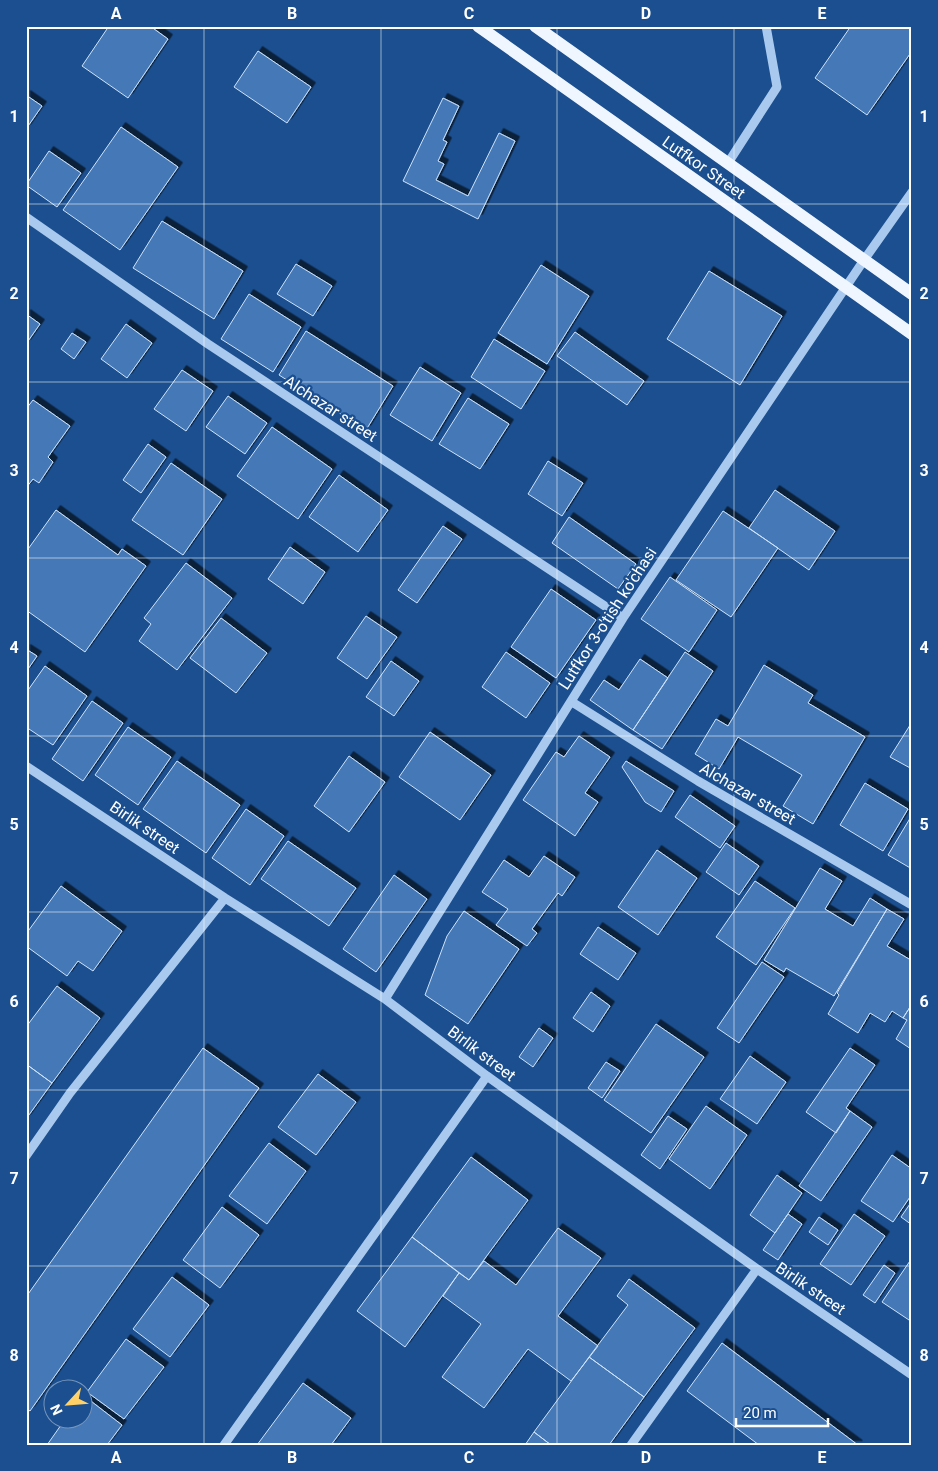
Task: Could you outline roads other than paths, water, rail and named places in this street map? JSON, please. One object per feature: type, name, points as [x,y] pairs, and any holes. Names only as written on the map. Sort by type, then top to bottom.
[{"type":"main road","name":"Lutfkor Street","points":[[478,26],[912,334]]},
{"type":"main road","name":"Lutfkor Street","points":[[535,26],[912,294]]},
{"type":"street","points":[[728,163],[777,86],[766,26]]},
{"type":"street","name":"Lutfkor 3-o'tish ko'chasi","points":[[385,999],[623,618],[864,260],[912,192]]},
{"type":"street","name":"Alchazar street","points":[[26,217],[208,344],[623,618]]},
{"type":"street","name":"Alchazar street","points":[[572,702],[698,781],[912,905]]},
{"type":"street","name":"Birlik street","points":[[26,766],[225,898],[385,999],[487,1076],[757,1269],[912,1375]]},
{"type":"street","points":[[26,1156],[70,1093],[225,898]]},
{"type":"street","points":[[224,1445],[487,1076]]},
{"type":"street","points":[[631,1445],[757,1269]]}]
